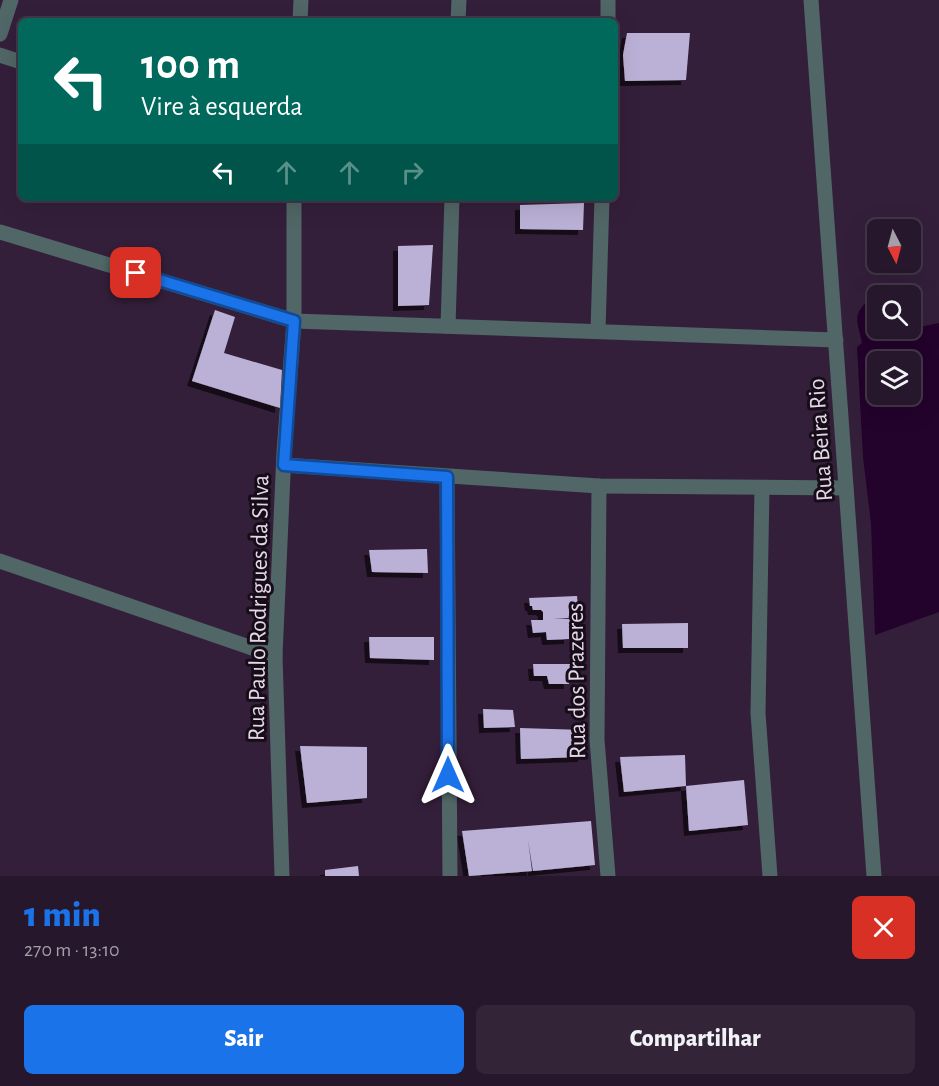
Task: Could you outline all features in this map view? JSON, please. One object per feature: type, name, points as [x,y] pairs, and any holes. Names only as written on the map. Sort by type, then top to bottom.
[{"type":"street","points":[[0,34],[11,0]]},
{"type":"street","points":[[300,18],[301,0]]},
{"type":"street","points":[[458,18],[459,0]]},
{"type":"street","points":[[608,0],[608,18]]},
{"type":"street","name":"Rua Beira Rio","points":[[811,0],[874,876]]},
{"type":"street","points":[[0,55],[18,61]]},
{"type":"street","name":"Rua Paulo Rodrigues da Silva","points":[[282,876],[275,656],[284,465],[294,321],[294,201]]},
{"type":"street","points":[[448,326],[452,201]]},
{"type":"street","points":[[598,332],[602,201]]},
{"type":"street","points":[[0,232],[294,321],[836,340]]},
{"type":"street","points":[[284,465],[599,486],[846,488]]},
{"type":"street","points":[[447,477],[450,876]]},
{"type":"street","name":"Rua dos Prazeres","points":[[599,486],[597,740],[608,876]]},
{"type":"street","points":[[762,488],[758,713],[770,876]]},
{"type":"street","points":[[0,561],[275,656]]},
{"type":"shaded area","points":[[867,302],[867,339],[921,339],[921,327],[939,323],[939,612],[875,635],[871,523],[863,457],[857,347],[862,343],[857,317]]},
{"type":"building","points":[[627,33],[690,33],[686,80],[625,81],[623,55]]},
{"type":"building","points":[[584,203],[583,230],[520,229],[520,205]]},
{"type":"building","points":[[433,245],[429,305],[398,306],[398,246]]},
{"type":"building","points":[[215,310],[235,317],[224,353],[282,370],[280,408],[192,381]]},
{"type":"building","points":[[427,549],[428,573],[372,572],[369,550]]},
{"type":"building","points":[[577,596],[578,607],[569,608],[569,618],[553,619],[579,619],[580,622],[576,629],[569,629],[569,639],[547,640],[546,632],[533,633],[531,620],[543,620],[543,612],[533,610],[529,598]]},
{"type":"building","points":[[688,623],[688,648],[623,648],[622,624]]},
{"type":"building","points":[[369,637],[434,637],[434,660],[370,658]]},
{"type":"building","points":[[533,664],[578,664],[579,673],[568,673],[569,684],[549,684],[547,676],[534,676]]},
{"type":"building","points":[[483,709],[513,710],[515,727],[484,728]]},
{"type":"building","points":[[520,728],[584,730],[583,757],[521,759]]},
{"type":"building","points":[[300,746],[367,747],[367,798],[307,803]]},
{"type":"building","points":[[685,755],[686,786],[624,792],[620,757]]},
{"type":"building","points":[[744,780],[748,825],[689,831],[686,786]]},
{"type":"building","points":[[591,821],[595,865],[533,871],[528,840],[532,871],[469,876],[462,831]]},
{"type":"building","points":[[358,866],[359,876],[325,876],[325,870]]},
{"type":"route","points":[[136,273],[294,321],[284,465],[447,477],[448,775]]}]
